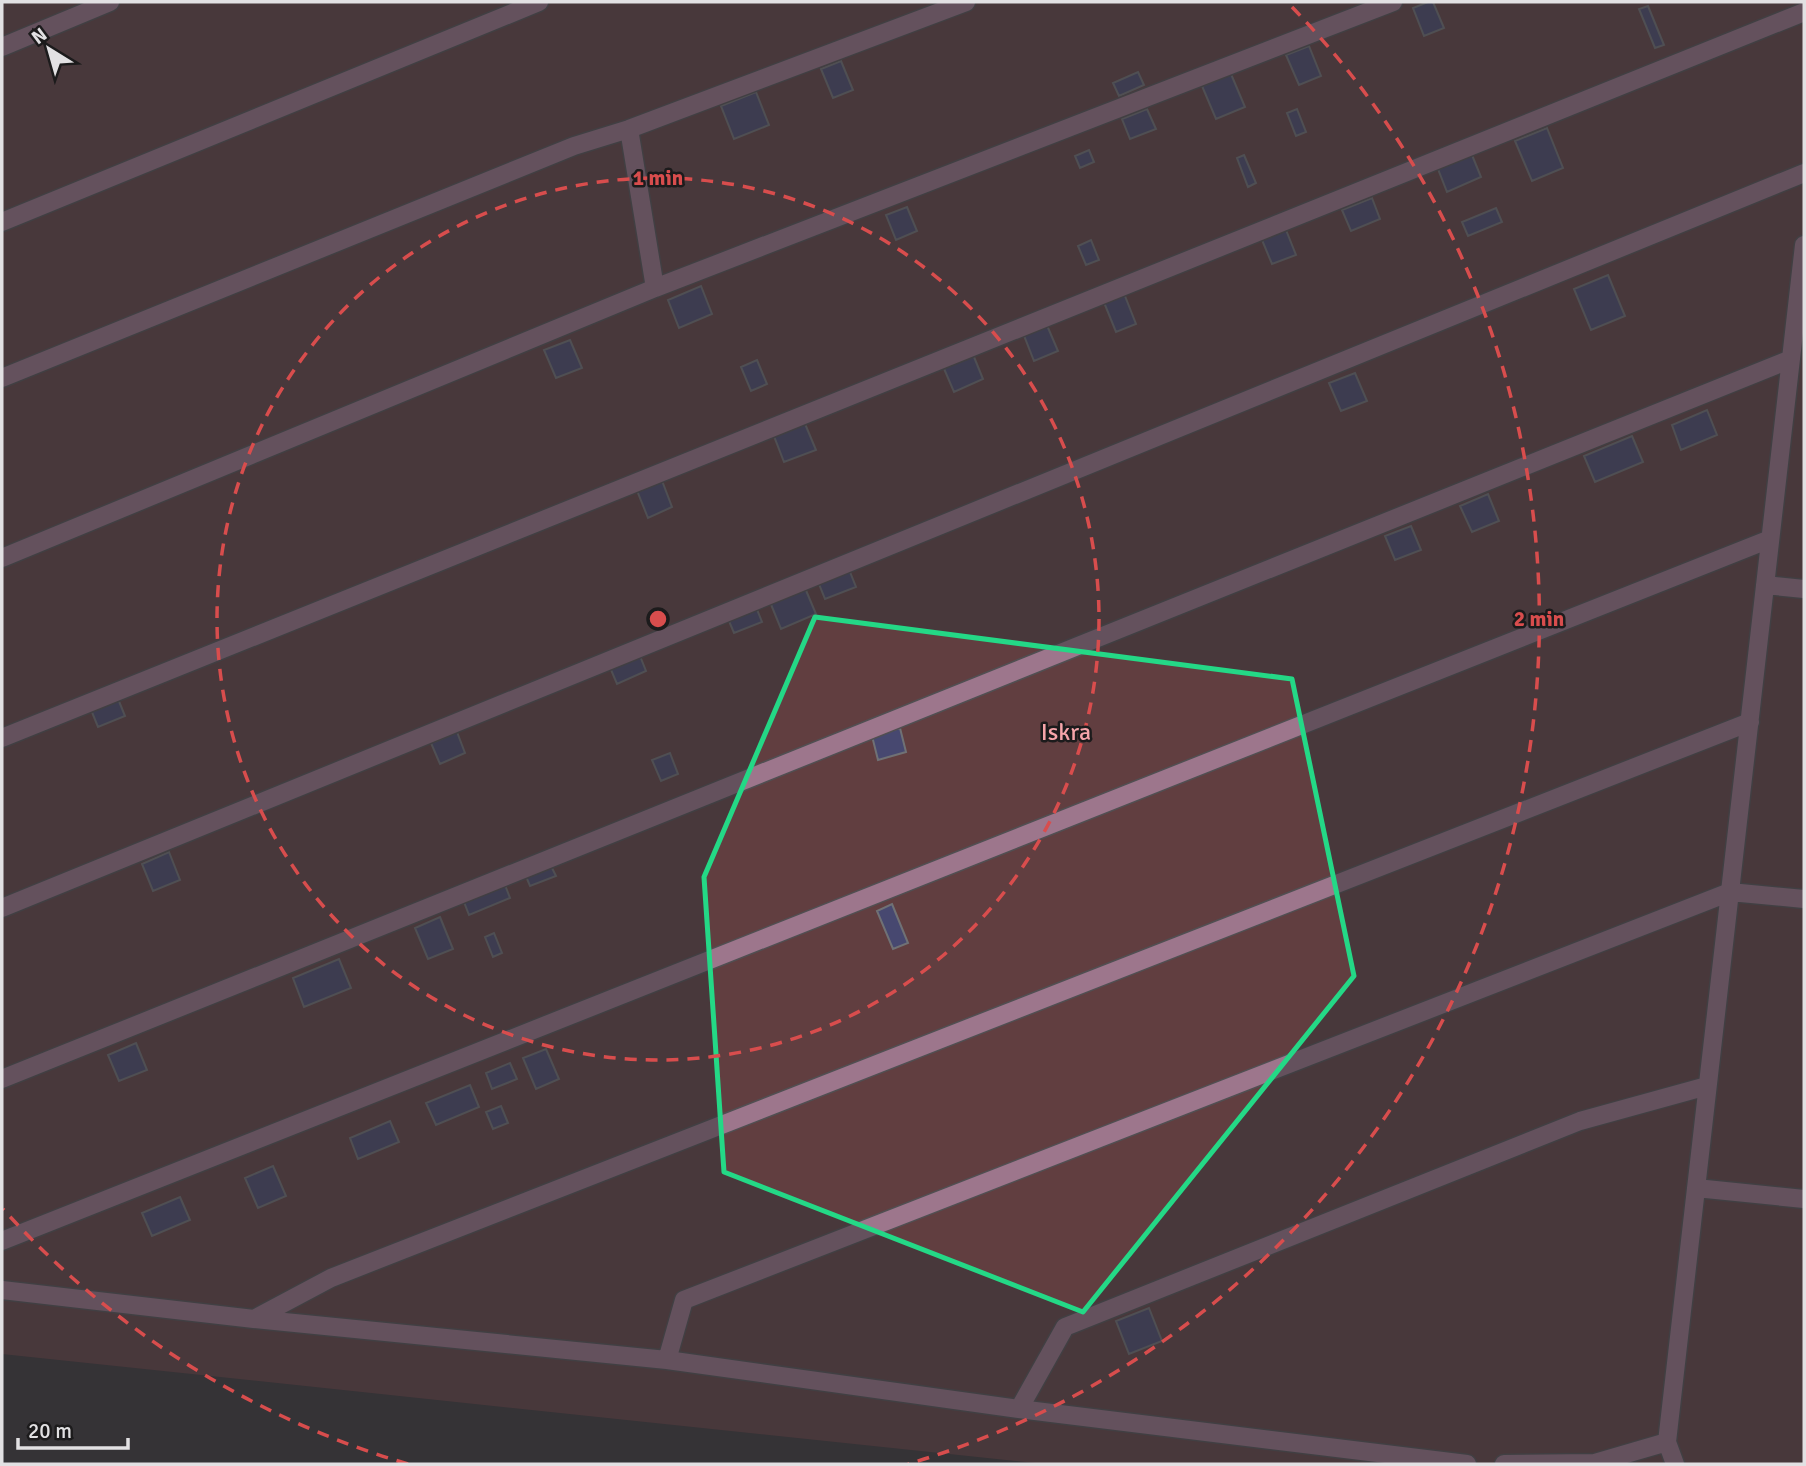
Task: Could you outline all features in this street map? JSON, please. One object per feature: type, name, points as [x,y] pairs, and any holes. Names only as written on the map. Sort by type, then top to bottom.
[{"type":"lane","points":[[2,47],[110,2]]},
{"type":"lane","points":[[2,222],[539,2]]},
{"type":"lane","points":[[2,378],[575,146],[629,129],[966,2]]},
{"type":"lane","points":[[2,558],[655,288],[1393,2]]},
{"type":"lane","points":[[2,738],[1804,12]]},
{"type":"lane","points":[[629,129],[655,288]]},
{"type":"lane","points":[[2,908],[1804,173]]},
{"type":"lane","points":[[1675,1464],[1667,1442],[1804,245]]},
{"type":"lane","points":[[2,1079],[1791,359]]},
{"type":"lane","points":[[2,1241],[1770,539]]},
{"type":"lane","points":[[1765,585],[1804,589]]},
{"type":"lane","points":[[254,1319],[331,1278],[1750,722]]},
{"type":"lane","points":[[667,1360],[684,1300],[1730,892],[1804,899]]},
{"type":"lane","points":[[1019,1409],[1065,1327],[1580,1121],[1707,1086]]},
{"type":"lane","points":[[1696,1188],[1804,1199]]},
{"type":"lane","points":[[2,1290],[254,1319],[667,1360],[1019,1409],[1467,1464]]},
{"type":"lane","points":[[1504,1464],[1595,1463],[1667,1442]]},
{"type":"highlighted area","points":[[815,617],[1292,679],[1354,976],[1083,1312],[724,1172],[704,877]]},
{"type":"green space","name":"Iskra","points":[[2,2],[1804,2],[1804,1464],[1044,1464],[2,1354]]},
{"type":"building","points":[[1433,2],[1444,28],[1424,36],[1413,8]]},
{"type":"building","points":[[1648,6],[1664,45],[1655,48],[1639,9]]},
{"type":"building","points":[[1309,46],[1321,76],[1299,85],[1286,55]]},
{"type":"building","points":[[841,61],[853,90],[833,98],[821,69]]},
{"type":"building","points":[[1138,72],[1144,85],[1119,96],[1113,83]]},
{"type":"building","points":[[1231,74],[1245,107],[1216,119],[1202,86]]},
{"type":"building","points":[[756,92],[769,125],[734,139],[721,106]]},
{"type":"building","points":[[1147,109],[1156,129],[1130,139],[1122,119]]},
{"type":"building","points":[[1297,109],[1306,132],[1296,136],[1287,113]]},
{"type":"building","points":[[1547,128],[1563,168],[1532,181],[1515,141]]},
{"type":"building","points":[[1089,150],[1094,162],[1080,168],[1075,156]]},
{"type":"building","points":[[1244,155],[1256,183],[1248,187],[1237,158]]},
{"type":"building","points":[[1472,155],[1481,177],[1447,192],[1438,169]]},
{"type":"building","points":[[1372,198],[1380,219],[1351,231],[1342,210]]},
{"type":"building","points":[[907,207],[917,231],[896,240],[886,215]]},
{"type":"building","points":[[1496,208],[1502,222],[1468,236],[1462,222]]},
{"type":"building","points":[[1286,230],[1296,255],[1272,264],[1262,240]]},
{"type":"building","points":[[1091,240],[1099,260],[1086,265],[1078,246]]},
{"type":"building","points":[[1608,275],[1625,316],[1591,330],[1574,289]]},
{"type":"building","points":[[701,286],[712,314],[679,328],[668,300]]},
{"type":"building","points":[[1123,291],[1136,324],[1116,332],[1103,300]]},
{"type":"building","points":[[1046,323],[1058,351],[1034,361],[1023,333]]},
{"type":"building","points":[[570,340],[582,368],[556,378],[544,350]]},
{"type":"building","points":[[972,352],[983,379],[954,392],[942,364]]},
{"type":"building","points":[[757,360],[767,384],[751,391],[741,367]]},
{"type":"building","points":[[1355,373],[1367,401],[1341,411],[1329,383]]},
{"type":"building","points":[[1707,410],[1717,435],[1681,450],[1672,425]]},
{"type":"building","points":[[803,419],[816,450],[784,462],[772,431]]},
{"type":"building","points":[[1632,436],[1643,462],[1595,482],[1584,456]]},
{"type":"building","points":[[661,478],[672,507],[648,518],[636,488]]},
{"type":"building","points":[[1488,494],[1499,521],[1472,532],[1460,506]]},
{"type":"building","points":[[1411,526],[1421,550],[1395,560],[1385,536]]},
{"type":"building","points":[[848,567],[856,587],[825,599],[817,579]]},
{"type":"building","points":[[805,588],[816,614],[781,629],[770,602]]},
{"type":"building","points":[[754,602],[762,622],[734,633],[726,614]]},
{"type":"building","points":[[636,646],[646,671],[617,684],[606,658]]},
{"type":"building","points":[[114,689],[125,716],[98,727],[87,700]]},
{"type":"building","points":[[900,728],[906,752],[878,760],[872,736]]},
{"type":"building","points":[[457,732],[465,753],[440,764],[431,743]]},
{"type":"building","points":[[670,753],[678,774],[661,781],[652,760]]},
{"type":"building","points":[[169,852],[180,880],[153,891],[142,864]]},
{"type":"building","points":[[550,864],[556,876],[530,886],[525,874]]},
{"type":"building","points":[[505,885],[510,898],[469,915],[464,902]]},
{"type":"building","points":[[892,904],[908,943],[893,949],[877,911]]},
{"type":"building","points":[[440,917],[453,949],[428,959],[415,928]]},
{"type":"building","points":[[494,933],[502,953],[493,957],[485,937]]},
{"type":"building","points":[[339,959],[351,988],[304,1007],[293,978]]},
{"type":"building","points":[[136,1043],[147,1070],[119,1081],[108,1055]]},
{"type":"building","points":[[546,1049],[559,1079],[536,1089],[523,1058]]},
{"type":"building","points":[[510,1063],[517,1079],[492,1089],[486,1073]]},
{"type":"building","points":[[470,1085],[479,1107],[436,1125],[426,1103]]},
{"type":"building","points":[[501,1106],[508,1123],[493,1129],[486,1112]]},
{"type":"building","points":[[390,1121],[399,1142],[358,1159],[350,1138]]},
{"type":"building","points":[[273,1166],[286,1196],[258,1208],[245,1178]]},
{"type":"building","points":[[180,1197],[190,1220],[152,1236],[142,1213]]},
{"type":"building","points":[[1149,1308],[1162,1341],[1129,1354],[1116,1321]]}]
